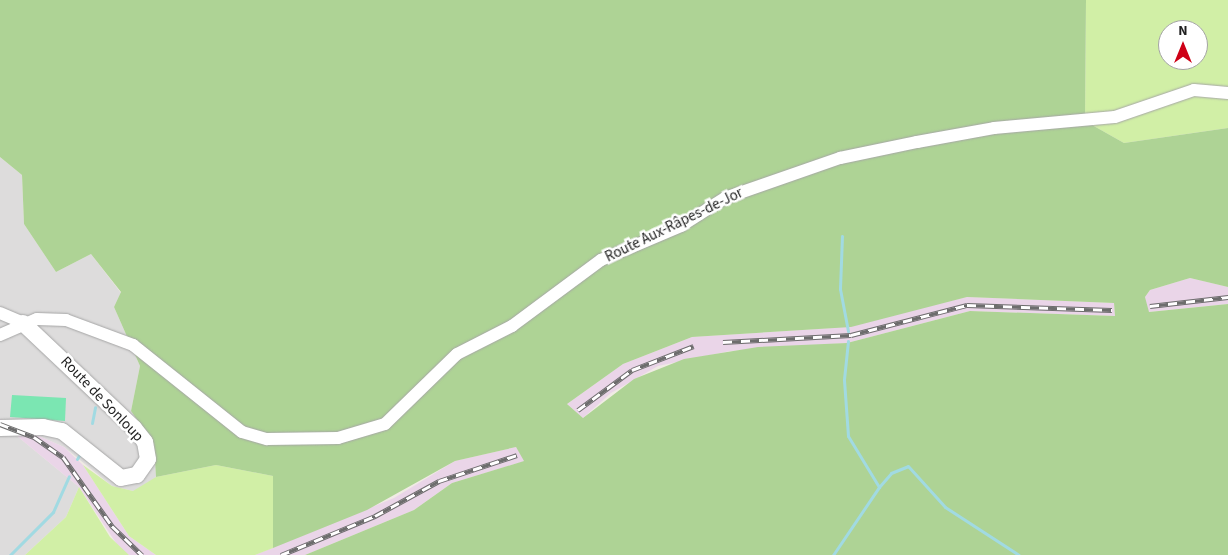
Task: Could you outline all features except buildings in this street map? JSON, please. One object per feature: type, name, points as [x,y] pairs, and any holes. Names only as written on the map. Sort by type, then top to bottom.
[{"type":"street","name":"Route Aux-Râpes-de-Jor","points":[[0,335],[23,323],[54,317],[133,345],[214,414],[254,436],[338,438],[386,424],[457,354],[512,326],[601,260],[680,226],[725,198],[840,158],[994,128],[1115,117],[1194,90],[1228,93]]},
{"type":"street","name":"Route de Sonloup","points":[[0,313],[23,323],[134,428],[146,445],[148,459],[137,475],[121,478],[62,431],[0,428]]},
{"type":"shaded area","points":[[0,157],[22,175],[24,224],[56,272],[91,254],[121,293],[114,307],[140,366],[131,411],[154,444],[156,477],[146,487],[133,491],[112,486],[64,447],[0,419]]},
{"type":"shaded area","points":[[1190,278],[1228,287],[1228,304],[1148,312],[1145,297],[1150,290]]},
{"type":"shaded area","points":[[967,297],[1114,303],[1115,316],[970,311],[847,343],[730,351],[658,366],[611,393],[583,418],[567,404],[623,364],[692,337],[833,328]]},
{"type":"shaded area","points":[[0,419],[64,447],[83,465],[129,536],[156,555],[129,555],[120,549],[79,487],[17,436],[0,430]]},
{"type":"shaded area","points":[[0,430],[17,436],[79,487],[66,517],[25,555],[0,555]]},
{"type":"shaded area","points":[[516,447],[525,461],[452,483],[414,510],[305,555],[255,555],[394,498],[455,461]]},
{"type":"green space","points":[[0,0],[1086,0],[1085,121],[1124,143],[1228,128],[1228,287],[1190,278],[1150,290],[1145,297],[1149,312],[1228,304],[1228,555],[305,555],[414,510],[452,483],[524,461],[516,447],[455,461],[367,510],[273,548],[273,476],[216,465],[156,477],[154,444],[131,411],[140,366],[114,307],[121,292],[91,254],[56,272],[24,224],[22,175],[0,157]],"holes":[[[967,297],[1114,303],[1115,316],[970,311],[847,343],[758,347],[684,359],[634,379],[583,418],[567,404],[623,364],[692,337],[851,327]]]},
{"type":"green space","points":[[1086,0],[1228,0],[1228,128],[1124,143],[1085,121]]},
{"type":"green space","points":[[12,395],[66,398],[65,421],[10,417]]},
{"type":"green space","points":[[83,465],[112,486],[133,491],[156,477],[216,465],[273,476],[273,548],[255,555],[156,555],[129,536]]},
{"type":"green space","points":[[79,487],[110,537],[129,555],[25,555],[66,517]]},
{"type":"waterway","points":[[842,236],[840,289],[848,331]]},
{"type":"waterway","points":[[848,341],[844,380],[848,436],[879,487]]},
{"type":"waterway","points":[[92,423],[95,407]]},
{"type":"waterway","points":[[77,459],[81,452]]},
{"type":"waterway","points":[[833,555],[879,487],[891,473],[908,466],[945,507],[1019,555]]},
{"type":"waterway","points":[[10,555],[53,512],[69,476]]},
{"type":"railway","points":[[1150,306],[1228,297]]},
{"type":"railway","points":[[723,342],[851,335],[967,305],[1112,310]]},
{"type":"railway","points":[[578,410],[632,370],[694,346]]},
{"type":"railway","points":[[0,424],[34,437],[63,457],[112,526],[142,555]]},
{"type":"railway","points":[[281,555],[375,516],[439,481],[517,455]]}]
